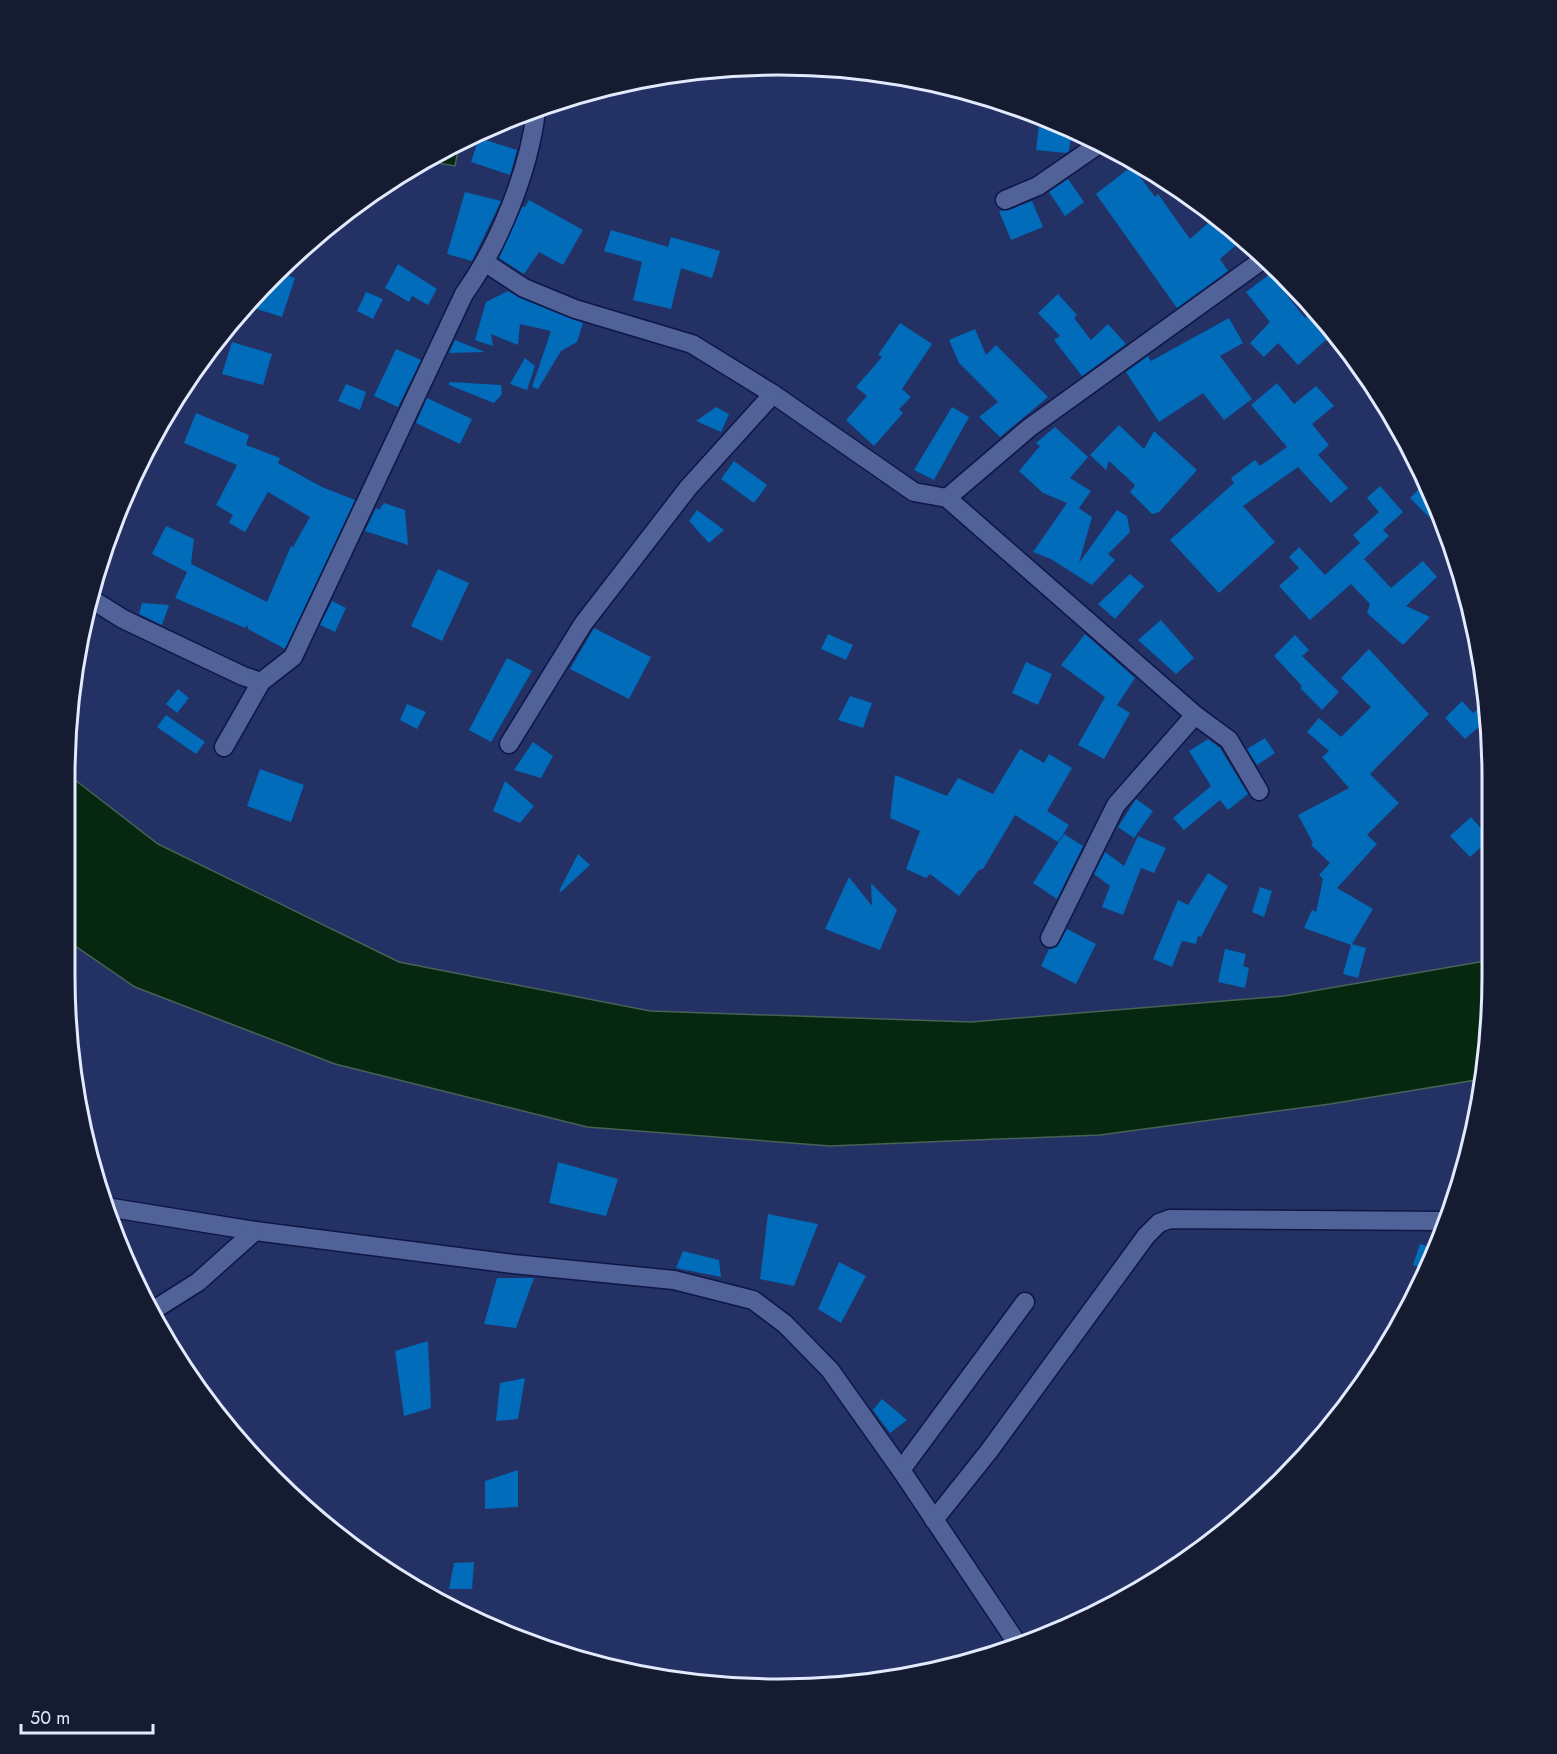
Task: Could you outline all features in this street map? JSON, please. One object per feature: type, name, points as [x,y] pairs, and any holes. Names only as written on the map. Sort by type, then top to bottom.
[{"type":"street","points":[[224,747],[261,682],[299,649],[324,588],[464,294],[486,263],[511,202],[534,119]]},
{"type":"street","points":[[1005,200],[1038,186],[1092,149]]},
{"type":"street","points":[[486,263],[524,288],[575,309],[692,344],[773,394],[914,492],[947,498],[1195,715],[1229,740],[1259,791]]},
{"type":"street","points":[[947,498],[1029,428],[1257,264]]},
{"type":"street","points":[[509,744],[583,624],[688,489],[773,394]]},
{"type":"street","points":[[98,602],[123,619],[243,676],[261,682]]},
{"type":"street","points":[[1050,938],[1116,805],[1195,715]]},
{"type":"street","points":[[115,1208],[255,1231],[513,1264],[674,1280],[753,1300],[785,1324],[830,1370],[901,1470],[1014,1638]]},
{"type":"street","points":[[934,1520],[989,1451],[1146,1236],[1159,1223],[1170,1219],[1438,1221]]},
{"type":"street","points":[[158,1307],[198,1282],[255,1231]]},
{"type":"street","points":[[901,1470],[1024,1302]]},
{"type":"shaded area","points":[[458,153],[455,166],[438,163]]},
{"type":"shaded area","points":[[75,780],[158,844],[399,962],[650,1011],[971,1022],[1284,996],[1482,962],[1480,1022],[1474,1080],[1330,1104],[1100,1135],[830,1146],[587,1127],[335,1064],[135,987],[75,946]]},
{"type":"building","points":[[1039,125],[1071,139],[1069,151],[1066,153],[1036,150]]},
{"type":"building","points":[[485,140],[517,150],[510,175],[471,162],[477,143]]},
{"type":"building","points":[[1130,169],[1138,174],[1155,197],[1158,194],[1190,239],[1209,222],[1236,245],[1220,259],[1228,271],[1177,308],[1096,194]]},
{"type":"building","points":[[1068,179],[1084,202],[1065,216],[1049,192]]},
{"type":"building","points":[[465,192],[501,201],[472,261],[447,254]]},
{"type":"building","points":[[529,200],[583,230],[563,265],[539,252],[524,274],[499,258],[522,207],[525,207]]},
{"type":"building","points":[[1032,201],[1043,227],[1011,240],[999,211],[1009,210]]},
{"type":"building","points":[[611,230],[668,247],[671,237],[720,251],[712,278],[681,268],[671,309],[633,300],[642,262],[604,251]]},
{"type":"building","points":[[398,264],[437,289],[428,305],[412,296],[409,302],[385,288]]},
{"type":"building","points":[[287,275],[295,278],[282,317],[256,309]]},
{"type":"building","points":[[1269,275],[1305,318],[1307,316],[1327,339],[1298,365],[1278,343],[1264,357],[1250,343],[1270,322],[1246,292]]},
{"type":"building","points":[[508,291],[583,323],[577,342],[561,351],[538,389],[532,387],[551,331],[520,324],[518,345],[491,334],[493,346],[475,340],[486,302]]},
{"type":"building","points":[[366,292],[383,299],[373,319],[357,311]]},
{"type":"building","points":[[1058,294],[1077,315],[1074,318],[1091,340],[1108,324],[1126,344],[1082,376],[1054,340],[1060,336],[1038,313]]},
{"type":"building","points":[[1229,318],[1243,343],[1220,356],[1252,399],[1224,420],[1203,393],[1159,422],[1126,372],[1148,356],[1151,361]]},
{"type":"building","points":[[900,323],[932,344],[902,389],[911,397],[899,409],[903,413],[874,446],[846,420],[867,396],[856,387],[882,357],[878,355]]},
{"type":"building","points":[[975,329],[986,355],[996,345],[1048,397],[1000,437],[979,417],[998,402],[959,363],[949,340]]},
{"type":"building","points":[[455,340],[485,352],[449,353]]},
{"type":"building","points":[[232,342],[272,354],[263,385],[222,374]]},
{"type":"building","points":[[396,349],[421,360],[398,407],[374,396]]},
{"type":"building","points":[[525,358],[535,366],[527,390],[510,384]]},
{"type":"building","points":[[449,382],[501,385],[502,394],[494,403],[449,385]]},
{"type":"building","points":[[1277,383],[1294,404],[1316,386],[1334,406],[1312,424],[1329,445],[1318,455],[1348,488],[1331,503],[1298,467],[1243,506],[1275,542],[1219,593],[1170,540],[1234,483],[1231,478],[1255,460],[1260,466],[1287,447],[1251,405]]},
{"type":"building","points":[[346,384],[366,392],[360,410],[338,401]]},
{"type":"building","points":[[427,398],[472,419],[460,444],[416,423]]},
{"type":"building","points":[[716,407],[729,414],[721,432],[696,421]]},
{"type":"building","points":[[952,407],[969,417],[934,480],[914,470]]},
{"type":"building","points":[[196,413],[249,435],[246,445],[280,458],[278,463],[322,487],[355,500],[285,649],[248,629],[247,625],[245,628],[175,598],[187,572],[152,554],[166,526],[194,539],[191,564],[267,602],[291,546],[293,547],[310,517],[268,492],[245,532],[229,523],[233,515],[216,505],[237,465],[184,443]]},
{"type":"building","points":[[1119,425],[1144,449],[1154,431],[1197,470],[1159,512],[1152,514],[1130,492],[1135,485],[1109,461],[1106,470],[1090,455]]},
{"type":"building","points":[[1055,427],[1088,457],[1070,478],[1091,491],[1079,508],[1077,507],[1092,517],[1079,563],[1117,510],[1127,516],[1130,532],[1108,554],[1115,560],[1092,585],[1051,559],[1033,552],[1067,503],[1043,493],[1019,471],[1040,446],[1036,443]]},
{"type":"building","points":[[734,461],[767,485],[754,503],[721,479]]},
{"type":"building","points":[[1380,486],[1403,512],[1383,530],[1389,536],[1364,559],[1391,588],[1423,561],[1437,577],[1406,606],[1430,617],[1403,645],[1367,613],[1370,604],[1351,584],[1310,620],[1279,586],[1299,568],[1289,557],[1299,547],[1325,575],[1360,543],[1353,535],[1379,512],[1367,498]]},
{"type":"building","points":[[1419,489],[1433,521],[1410,498]]},
{"type":"building","points":[[384,503],[405,510],[408,545],[365,531],[376,508],[379,510]]},
{"type":"building","points":[[697,510],[724,530],[709,543],[689,521]]},
{"type":"building","points":[[438,569],[469,583],[442,641],[411,626]]},
{"type":"building","points":[[1130,574],[1144,586],[1115,619],[1098,604]]},
{"type":"building","points":[[332,601],[346,608],[335,632],[320,625]]},
{"type":"building","points":[[142,603],[169,605],[162,625],[139,614]]},
{"type":"building","points":[[1161,620],[1194,658],[1176,674],[1138,640]]},
{"type":"building","points":[[594,628],[651,657],[629,699],[570,669]]},
{"type":"building","points":[[828,634],[853,645],[846,660],[821,649]]},
{"type":"building","points":[[1085,634],[1135,678],[1117,705],[1130,713],[1104,759],[1078,745],[1105,697],[1061,665]]},
{"type":"building","points":[[1295,635],[1309,650],[1302,656],[1339,692],[1322,710],[1300,688],[1302,686],[1274,656]]},
{"type":"building","points":[[1369,649],[1429,714],[1370,774],[1399,803],[1367,835],[1377,844],[1337,888],[1373,909],[1352,944],[1366,948],[1358,978],[1343,974],[1351,945],[1304,928],[1312,910],[1316,912],[1323,879],[1319,875],[1330,863],[1311,845],[1313,843],[1298,815],[1349,788],[1322,757],[1329,751],[1307,732],[1319,718],[1341,737],[1371,707],[1341,678]]},
{"type":"building","points":[[507,658],[532,671],[491,742],[469,730]]},
{"type":"building","points":[[1026,662],[1052,674],[1038,705],[1012,693]]},
{"type":"building","points":[[178,689],[189,698],[177,713],[166,704]]},
{"type":"building","points":[[850,696],[872,703],[863,728],[838,720]]},
{"type":"building","points":[[1462,701],[1473,713],[1478,709],[1479,726],[1465,739],[1445,718]]},
{"type":"building","points":[[407,704],[426,712],[417,729],[400,720]]},
{"type":"building","points":[[166,715],[205,742],[196,754],[157,727]]},
{"type":"building","points":[[1265,738],[1275,753],[1257,765],[1247,749]]},
{"type":"building","points":[[1208,739],[1220,748],[1248,794],[1228,810],[1220,800],[1184,830],[1173,818],[1211,786],[1189,751]]},
{"type":"building","points":[[533,742],[553,756],[541,778],[514,770]]},
{"type":"building","points":[[1020,749],[1044,763],[1049,754],[1072,768],[1047,811],[1069,825],[1058,842],[1015,815],[983,869],[979,870],[959,896],[930,874],[926,878],[906,869],[920,831],[890,818],[895,775],[947,796],[958,778],[993,794]]},
{"type":"building","points":[[260,769],[304,785],[291,822],[247,806]]},
{"type":"building","points":[[505,781],[534,806],[520,823],[493,811]]},
{"type":"building","points":[[1136,799],[1153,811],[1134,838],[1118,827]]},
{"type":"building","points":[[1471,817],[1482,830],[1482,846],[1470,857],[1450,836]]},
{"type":"building","points":[[1064,834],[1083,846],[1057,899],[1033,883]]},
{"type":"building","points":[[1138,836],[1166,848],[1154,873],[1141,868],[1123,915],[1102,907],[1110,886],[1094,874],[1105,852],[1124,866]]},
{"type":"building","points":[[578,854],[590,865],[561,892],[559,891]]},
{"type":"building","points":[[1208,873],[1228,886],[1201,937],[1198,936],[1196,944],[1182,941],[1172,967],[1153,959],[1178,900],[1188,905]]},
{"type":"building","points":[[849,877],[872,906],[871,883],[897,910],[880,950],[825,929]]},
{"type":"building","points":[[1260,887],[1272,891],[1264,917],[1252,912]]},
{"type":"building","points":[[1067,929],[1096,944],[1076,984],[1041,966],[1049,949],[1057,947]]},
{"type":"building","points":[[1225,949],[1246,954],[1243,966],[1249,968],[1245,988],[1218,982]]},
{"type":"building","points":[[558,1162],[618,1179],[606,1216],[549,1203]]},
{"type":"building","points":[[768,1214],[818,1224],[794,1286],[760,1279]]},
{"type":"building","points":[[1420,1244],[1428,1246],[1418,1267],[1413,1265]]},
{"type":"building","points":[[683,1251],[719,1260],[721,1277],[676,1268]]},
{"type":"building","points":[[839,1262],[866,1276],[841,1323],[818,1309]]},
{"type":"building","points":[[497,1278],[534,1278],[516,1328],[484,1324]]},
{"type":"building","points":[[428,1341],[431,1408],[404,1416],[395,1351]]},
{"type":"building","points":[[525,1378],[518,1419],[496,1421],[500,1383]]},
{"type":"building","points":[[882,1399],[907,1420],[890,1433],[873,1410]]},
{"type":"building","points":[[518,1470],[518,1507],[485,1509],[485,1481]]},
{"type":"building","points":[[474,1562],[472,1589],[449,1589],[454,1563]]}]
